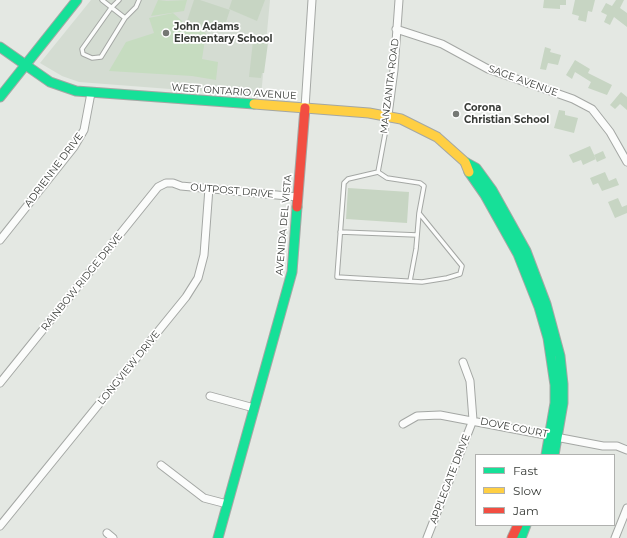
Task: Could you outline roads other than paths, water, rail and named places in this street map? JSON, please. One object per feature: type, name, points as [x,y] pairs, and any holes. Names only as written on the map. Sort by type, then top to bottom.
[{"type":"main road","points":[[0,97],[77,0]]},
{"type":"main road","name":"WEST ONTARIO AVENUE","points":[[0,47],[26,64],[40,76],[55,84],[76,91],[388,115],[417,126],[436,137],[465,162],[469,172],[485,195],[518,254],[539,307],[549,344],[555,385],[554,454]]},
{"type":"main road","name":"AVENIDA DEL VISTA","points":[[218,538],[292,272],[304,108]]},
{"type":"main road","name":"WEST ONTARIO AVENUE","points":[[546,454],[554,436]]},
{"type":"main road","points":[[512,538],[518,526]]},
{"type":"main road","points":[[521,538],[526,526]]},
{"type":"street","name":"AVENIDA DEL VISTA","points":[[304,108],[312,0]]},
{"type":"street","name":"MANZANITA ROAD","points":[[388,115],[399,0]]},
{"type":"street","name":"SAGE AVENUE","points":[[396,29],[442,44],[488,69],[579,102],[592,109],[610,132],[627,162]]},
{"type":"street","name":"ADRIENNE DRIVE","points":[[0,240],[74,147],[84,130],[91,93]]},
{"type":"street","name":"OUTPOST DRIVE","points":[[166,183],[298,197]]},
{"type":"street","name":"RAINBOW RIDGE DRIVE","points":[[0,383],[158,186],[166,183]]},
{"type":"street","name":"LONGVIEW DRIVE","points":[[0,526],[186,297],[198,278],[204,254],[209,188]]},
{"type":"street","points":[[463,362],[470,381],[473,420]]},
{"type":"street","points":[[210,396],[254,408]]},
{"type":"street","name":"DOVE COURT","points":[[403,424],[417,416],[440,415],[473,420],[603,446],[618,446],[627,450]]},
{"type":"street","name":"APPLEGATE DRIVE","points":[[427,538],[473,420]]},
{"type":"street","points":[[161,465],[204,498],[227,504]]},
{"type":"street","points":[[615,538],[627,508]]},
{"type":"street","points":[[107,533],[113,538]]},
{"type":"lane","points":[[102,0],[125,18]]},
{"type":"lane","points":[[119,0],[111,8],[82,49],[83,54],[92,58],[101,57],[125,18],[136,7],[139,0]]},
{"type":"lane","name":"MANZANITA ROAD","points":[[378,172],[388,115]]},
{"type":"lane","points":[[410,281],[419,213],[424,186],[387,178],[378,172],[348,179],[344,183],[337,277],[422,282],[447,278],[460,274],[462,266],[419,213]]},
{"type":"lane","points":[[340,232],[417,235]]},
{"type":"place","name":"John Adams Elementary School","points":[[166,33]]},
{"type":"place","name":"Corona Christian School","points":[[456,114]]}]
